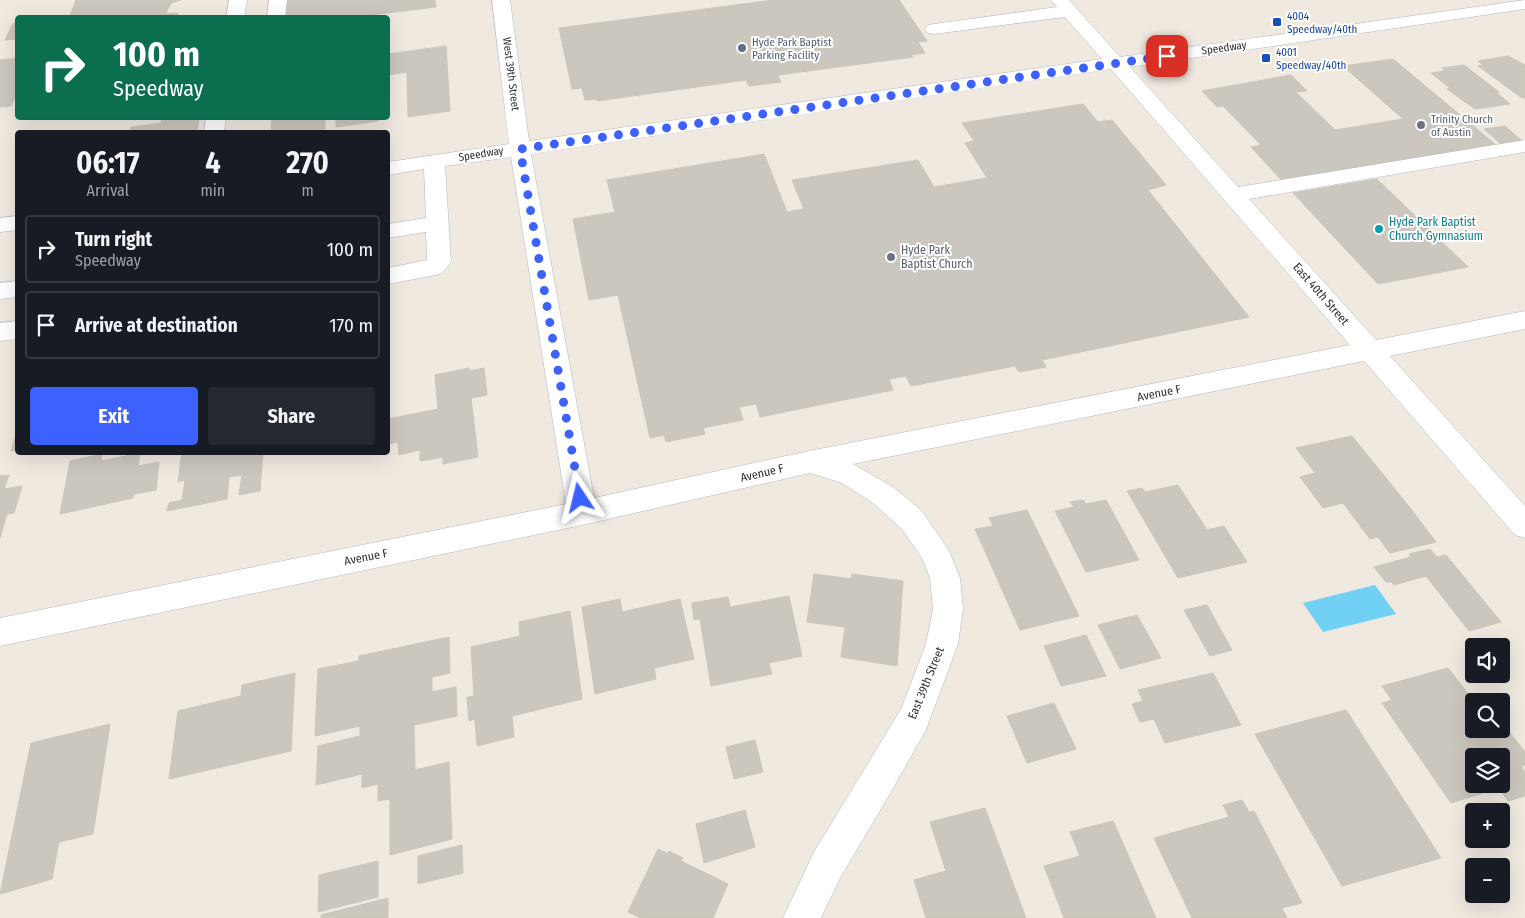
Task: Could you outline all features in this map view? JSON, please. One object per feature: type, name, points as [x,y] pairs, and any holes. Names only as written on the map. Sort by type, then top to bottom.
[{"type":"street","points":[[235,15],[238,0]]},
{"type":"street","points":[[276,15],[278,0]]},
{"type":"street","name":"West 39th Street","points":[[501,0],[520,149]]},
{"type":"street","points":[[1431,0],[1450,14]]},
{"type":"street","name":"Speedway","points":[[390,168],[1525,4]]},
{"type":"street","points":[[934,29],[1065,6]]},
{"type":"street","name":"East 40th Street","points":[[1065,6],[1525,526]]},
{"type":"street","points":[[1233,195],[1525,146]]},
{"type":"street","points":[[520,149],[582,513]]},
{"type":"street","points":[[390,276],[433,268],[439,262],[434,162]]},
{"type":"street","points":[[0,225],[15,222]]},
{"type":"street","points":[[390,231],[437,223]]},
{"type":"street","points":[[0,292],[15,290]]},
{"type":"street","name":"Avenue F","points":[[0,632],[582,513],[809,462],[1525,320]]},
{"type":"street","points":[[0,332],[15,330]]},
{"type":"street","name":"East 39th Street","points":[[802,918],[827,865],[914,718],[942,644],[948,609],[945,578],[934,551],[912,520],[883,496],[851,475],[809,462]]},
{"type":"water","points":[[1375,585],[1396,614],[1323,632],[1303,603]]},
{"type":"building","points":[[76,0],[181,0],[171,3],[166,14],[178,13],[178,15],[70,15]]},
{"type":"building","points":[[287,0],[435,0],[436,7],[371,15],[284,15]]},
{"type":"building","name":"Hyde Park Baptist Parking Facility","points":[[774,0],[899,0],[927,41],[918,42],[925,53],[911,55],[913,57],[778,75],[781,82],[749,86],[746,80],[597,101],[597,99],[585,100],[582,88],[572,89],[559,28]]},
{"type":"building","points":[[13,23],[15,23],[15,39],[5,40]]},
{"type":"building","points":[[446,46],[450,111],[408,117],[407,72],[390,75],[390,54]]},
{"type":"building","points":[[1508,56],[1525,65],[1525,98],[1522,98],[1478,66],[1483,65],[1478,61]]},
{"type":"building","points":[[15,58],[15,97],[11,106],[0,107],[0,60]]},
{"type":"building","name":"Trinity Church of Austin","points":[[1393,59],[1495,144],[1470,148],[1472,150],[1284,183],[1251,147],[1261,145],[1223,106],[1217,107],[1202,91],[1291,75],[1307,91],[1296,92],[1335,130],[1403,119],[1343,66]]},
{"type":"building","points":[[1464,65],[1499,92],[1496,92],[1510,104],[1475,109],[1447,89],[1450,88],[1431,73],[1445,71],[1442,68]]},
{"type":"building","name":"Hyde Park Baptist Church","points":[[1083,104],[1098,122],[1112,120],[1166,185],[1148,190],[1249,317],[1042,360],[1046,367],[1019,372],[1015,366],[911,386],[906,376],[889,379],[893,390],[760,417],[756,404],[739,407],[743,420],[703,428],[705,434],[666,442],[664,435],[650,438],[618,295],[589,300],[573,219],[615,212],[607,180],[764,154],[787,212],[804,209],[792,180],[918,160],[934,187],[987,178],[965,143],[974,141],[962,123]]},
{"type":"building","points":[[162,120],[199,120],[197,130],[130,130],[131,127],[161,123]]},
{"type":"building","points":[[272,120],[325,120],[325,129],[271,130]]},
{"type":"building","points":[[336,120],[378,120],[378,121],[336,127]]},
{"type":"building","points":[[1505,126],[1522,141],[1501,144],[1484,129]]},
{"type":"building","name":"Hyde Park Baptist Church Gymnasium","points":[[1377,179],[1468,267],[1378,284],[1293,193]]},
{"type":"building","points":[[469,368],[469,371],[484,368],[487,395],[471,398],[478,457],[443,464],[443,457],[420,461],[420,450],[399,455],[398,442],[390,444],[390,419],[438,409],[435,375]]},
{"type":"building","points":[[1352,436],[1436,542],[1390,553],[1378,537],[1370,539],[1343,503],[1323,508],[1300,477],[1315,473],[1296,448]]},
{"type":"building","points":[[15,438],[15,450],[11,451]]},
{"type":"building","points":[[102,455],[101,461],[140,455],[138,466],[159,462],[156,490],[134,494],[133,498],[60,514],[70,461]]},
{"type":"building","points":[[182,455],[263,455],[260,491],[239,495],[242,475],[229,477],[227,499],[167,511],[169,503],[182,500],[185,480],[178,482]]},
{"type":"building","points":[[9,475],[4,489],[22,486],[14,513],[7,514],[0,538],[0,476]]},
{"type":"building","points":[[1178,485],[1207,530],[1224,526],[1247,562],[1178,578],[1127,491],[1142,488],[1145,492]]},
{"type":"building","points":[[1083,500],[1086,504],[1106,500],[1139,560],[1086,572],[1055,511],[1074,507],[1070,502]]},
{"type":"building","points":[[1027,510],[1079,616],[1020,630],[975,529],[993,526],[989,518]]},
{"type":"building","points":[[1430,549],[1437,557],[1446,555],[1501,622],[1469,631],[1426,576],[1394,585],[1391,582],[1386,582],[1374,567],[1411,557],[1409,554]]},
{"type":"building","points":[[814,574],[852,579],[852,574],[903,581],[897,666],[841,657],[845,627],[807,622]]},
{"type":"building","points":[[789,596],[802,656],[769,663],[772,674],[711,686],[700,619],[694,620],[692,603],[728,597],[730,607]]},
{"type":"building","points":[[620,599],[622,612],[680,599],[694,659],[654,668],[656,679],[595,694],[582,607]]},
{"type":"building","points":[[1207,605],[1232,650],[1210,656],[1184,610]]},
{"type":"building","points":[[570,611],[582,699],[512,716],[514,737],[477,746],[475,719],[469,721],[467,697],[474,696],[471,647],[520,636],[519,622]]},
{"type":"building","points":[[1137,615],[1161,658],[1120,669],[1098,625]]},
{"type":"building","points":[[1086,635],[1106,676],[1061,686],[1044,646]]},
{"type":"building","points":[[449,637],[450,673],[432,677],[432,692],[456,687],[457,716],[414,725],[415,770],[449,762],[452,839],[390,855],[390,799],[378,801],[378,784],[362,788],[362,774],[316,785],[318,746],[360,736],[360,726],[315,736],[318,669],[359,661],[359,656]]},
{"type":"building","points":[[1448,668],[1468,693],[1465,693],[1465,738],[1510,738],[1510,733],[1525,752],[1525,765],[1521,766],[1525,772],[1525,796],[1508,801],[1502,793],[1510,793],[1510,748],[1465,748],[1465,793],[1483,793],[1451,803],[1382,703],[1392,700],[1382,686]]},
{"type":"building","points":[[295,673],[291,751],[169,779],[178,711],[241,696],[242,685]]},
{"type":"building","points":[[1213,673],[1241,725],[1165,743],[1154,719],[1140,722],[1132,704],[1143,701],[1138,690]]},
{"type":"building","points":[[1054,703],[1076,749],[1027,763],[1007,716]]},
{"type":"building","points":[[1346,710],[1441,858],[1342,886],[1255,734]]},
{"type":"building","points":[[110,724],[93,834],[59,842],[52,879],[0,894],[31,743]]},
{"type":"building","points":[[755,740],[763,772],[734,779],[726,747]]},
{"type":"building","points":[[1242,800],[1249,812],[1254,811],[1302,903],[1282,908],[1287,918],[1192,918],[1154,838],[1229,817],[1223,805]]},
{"type":"building","points":[[985,808],[1026,918],[926,918],[914,880],[946,871],[930,822]]},
{"type":"building","points":[[745,810],[755,847],[704,863],[696,824]]},
{"type":"building","points":[[1113,821],[1156,918],[1064,918],[1044,866],[1080,856],[1070,832]]},
{"type":"building","points":[[462,845],[463,873],[418,884],[418,856]]},
{"type":"building","points":[[658,849],[668,854],[669,851],[683,858],[681,861],[728,884],[713,918],[641,918],[628,912]]},
{"type":"building","points":[[378,861],[378,897],[318,912],[319,875]]},
{"type":"building","points":[[388,898],[388,918],[321,918],[321,915]]},
{"type":"place","name":"4004 Speedway/40th","points":[[1277,22]]},
{"type":"place","name":"Hyde Park Baptist Parking Facility","points":[[742,48]]},
{"type":"place","name":"4001 Speedway/40th","points":[[1266,58]]},
{"type":"place","name":"Trinity Church of Austin","points":[[1421,125]]},
{"type":"place","name":"Hyde Park Baptist Church Gymnasium","points":[[1379,229]]},
{"type":"place","name":"Hyde Park Baptist Church","points":[[891,257]]},
{"type":"route","points":[[580,498],[520,149],[1167,56]]}]
